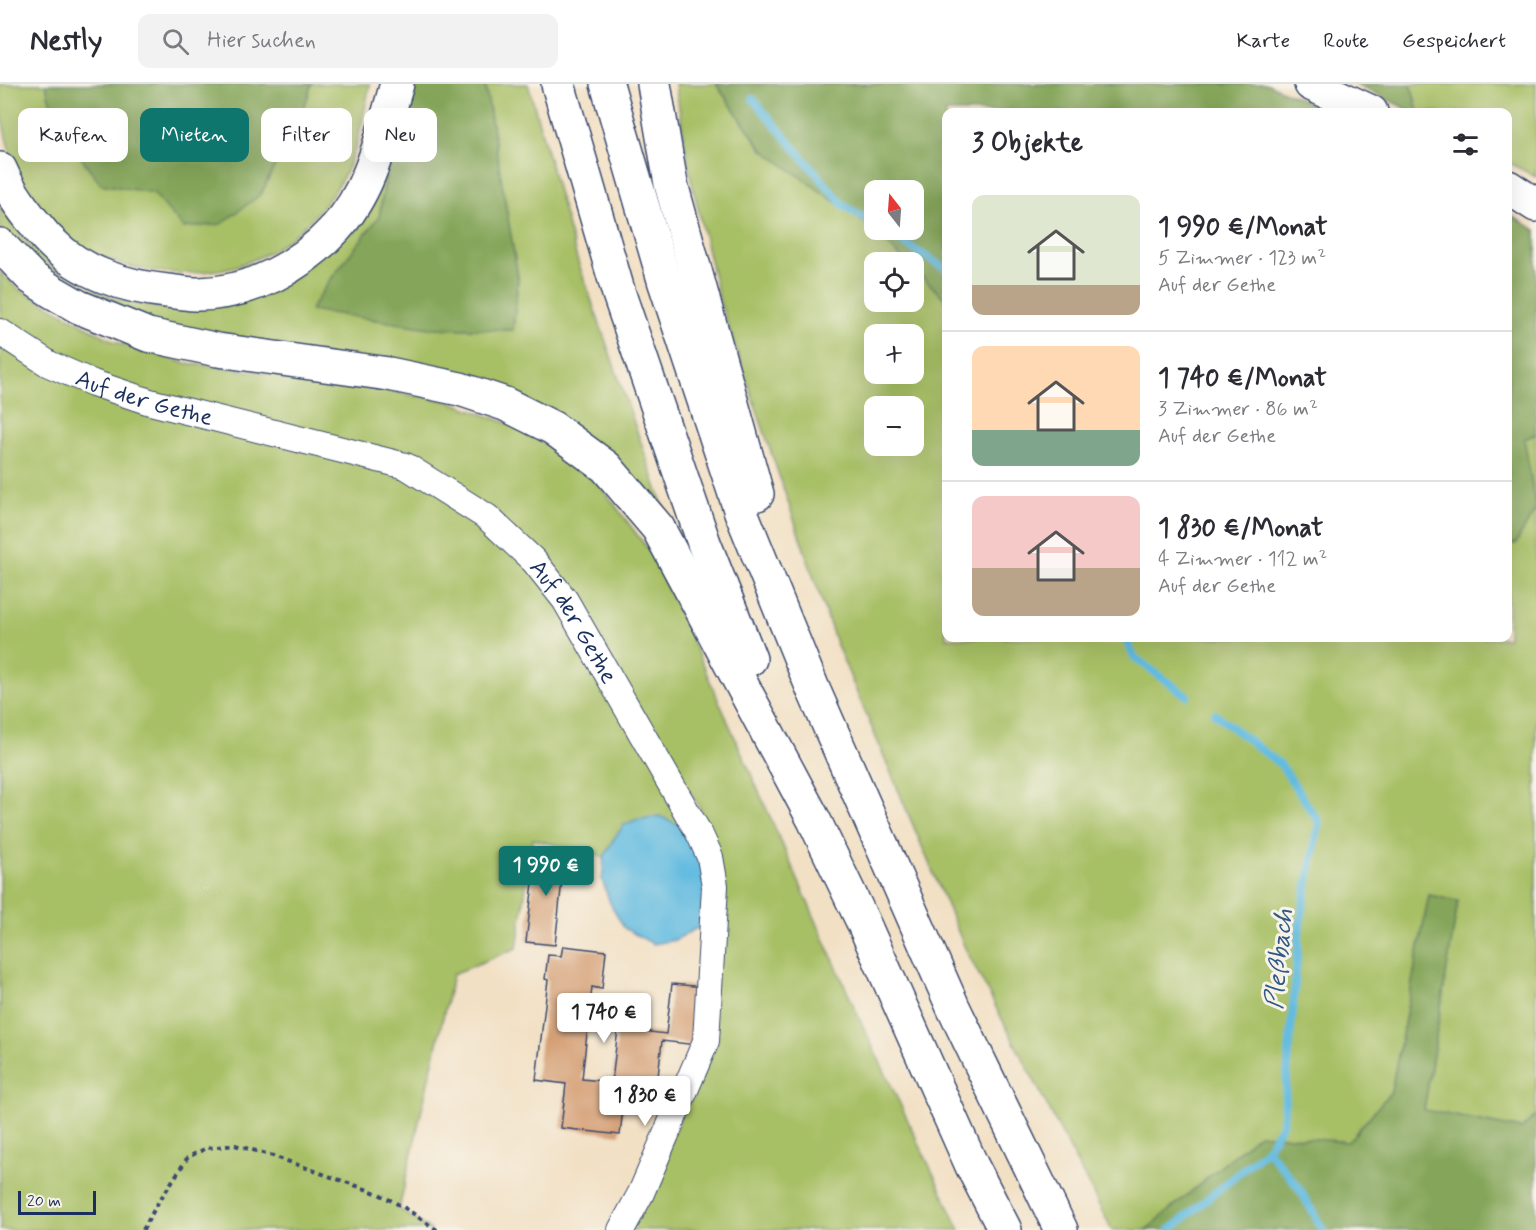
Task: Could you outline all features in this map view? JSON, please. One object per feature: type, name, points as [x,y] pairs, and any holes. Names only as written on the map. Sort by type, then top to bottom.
[{"type":"main road","points":[[0,169],[16,200],[52,244],[86,268],[118,281],[148,289],[198,294],[231,290],[260,282],[299,261],[319,245],[346,216],[370,172],[397,84]]},
{"type":"main road","points":[[558,84],[619,294],[704,543],[814,820]]},
{"type":"main road","points":[[607,84],[664,280],[741,512],[813,689],[953,1007],[1061,1230]]},
{"type":"main road","points":[[654,84],[670,184],[813,689]]},
{"type":"main road","points":[[1311,84],[1362,108]]},
{"type":"main road","points":[[1512,190],[1536,205]]},
{"type":"main road","points":[[0,245],[32,278],[53,292],[79,307],[148,335],[218,350],[390,374],[460,389],[505,404],[553,428],[606,467],[658,528],[814,820],[863,922],[972,1166],[1005,1230]]},
{"type":"street","name":"Auf der Gethe","points":[[0,332],[50,364],[93,383],[150,402],[405,466],[488,517],[534,561],[565,600],[700,835],[710,857],[715,886],[706,1041],[641,1193],[621,1230]]},
{"type":"path","points":[[143,1230],[188,1157],[207,1148],[235,1145],[380,1194],[437,1230]]},
{"type":"green space","points":[[0,84],[46,84],[53,108],[18,108],[18,162],[85,162],[101,184],[153,192],[261,194],[277,162],[350,162],[338,186],[314,216],[280,246],[260,257],[234,267],[206,272],[177,273],[148,270],[119,263],[93,252],[69,237],[49,218],[16,169],[4,127]]},
{"type":"green space","points":[[46,84],[311,84],[303,108],[261,108],[261,162],[277,162],[261,194],[221,224],[184,228],[153,193],[101,184],[85,162],[128,162],[128,108],[53,108]]},
{"type":"green space","points":[[311,84],[370,84],[352,156],[352,108],[303,108]]},
{"type":"green space","points":[[402,84],[485,84],[518,277],[513,330],[430,328],[310,310],[379,217],[389,162],[437,162],[437,108],[398,108]]},
{"type":"green space","points":[[485,84],[528,84],[577,259],[670,526],[574,427],[147,324],[58,284],[0,229],[0,204],[10,221],[29,244],[56,269],[87,287],[119,300],[158,307],[195,309],[295,275],[369,162],[388,162],[379,217],[331,279],[311,310],[430,328],[513,330],[518,277]]},
{"type":"green space","points":[[675,84],[716,84],[762,149],[864,223],[864,240],[883,240],[896,252],[864,252],[864,312],[924,312],[924,279],[942,296],[942,642],[1512,642],[1512,544],[1516,543],[1536,508],[1536,1115],[1522,1129],[1424,1110],[1458,901],[1429,895],[1391,1092],[1348,1142],[1259,1134],[1146,1230],[1112,1230],[965,948],[836,643],[719,299],[691,179]]},
{"type":"green space","points":[[716,84],[1268,84],[1321,108],[942,108],[942,296],[924,279],[924,252],[896,252],[883,240],[924,240],[924,180],[864,180],[864,223],[762,149]]},
{"type":"green space","points":[[1356,84],[1411,84],[1417,108],[1405,108]]},
{"type":"green space","points":[[1411,84],[1536,84],[1536,177],[1512,164],[1512,108],[1417,108]]},
{"type":"green space","points":[[1512,216],[1536,230],[1536,434],[1524,439],[1536,508],[1516,543],[1512,544]]},
{"type":"green space","points":[[0,272],[17,288],[113,341],[185,363],[310,378],[448,401],[528,431],[600,485],[650,552],[686,627],[860,1020],[960,1230],[629,1230],[680,1118],[721,874],[699,806],[655,739],[686,828],[615,837],[604,857],[533,839],[517,948],[453,974],[399,1209],[431,1230],[0,1230],[0,341],[67,362],[0,320]]},
{"type":"green space","points":[[1536,434],[1536,507],[1524,439]]},
{"type":"green space","points":[[1429,895],[1458,901],[1424,1110],[1521,1129],[1536,1115],[1536,1230],[1146,1230],[1259,1134],[1348,1142],[1391,1092]]},
{"type":"water","points":[[659,816],[686,828],[709,882],[707,926],[697,928],[675,940],[653,944],[624,928],[610,903],[602,880],[604,857],[624,825],[635,820]]},
{"type":"building","points":[[537,849],[565,852],[555,945],[526,942]]},
{"type":"building","points":[[563,946],[606,951],[602,989],[592,987],[582,1079],[612,1082],[618,1028],[666,1034],[672,984],[704,987],[697,1045],[662,1041],[654,1112],[623,1108],[620,1135],[561,1128],[566,1084],[536,1080],[548,980],[545,979],[548,955],[561,956]]},
{"type":"waterway","name":"Pleßbach","points":[[753,99],[843,205],[864,218]]},
{"type":"waterway","name":"Pleßbach","points":[[899,240],[942,267]]},
{"type":"waterway","name":"Pleßbach","points":[[1127,642],[1134,657],[1187,696]]},
{"type":"waterway","name":"Pleßbach","points":[[1170,1230],[1267,1149],[1283,1123],[1300,924],[1319,822],[1281,765],[1215,714]]},
{"type":"waterway","name":"Pleßbach","points":[[1267,1149],[1299,1188],[1323,1230]]}]
